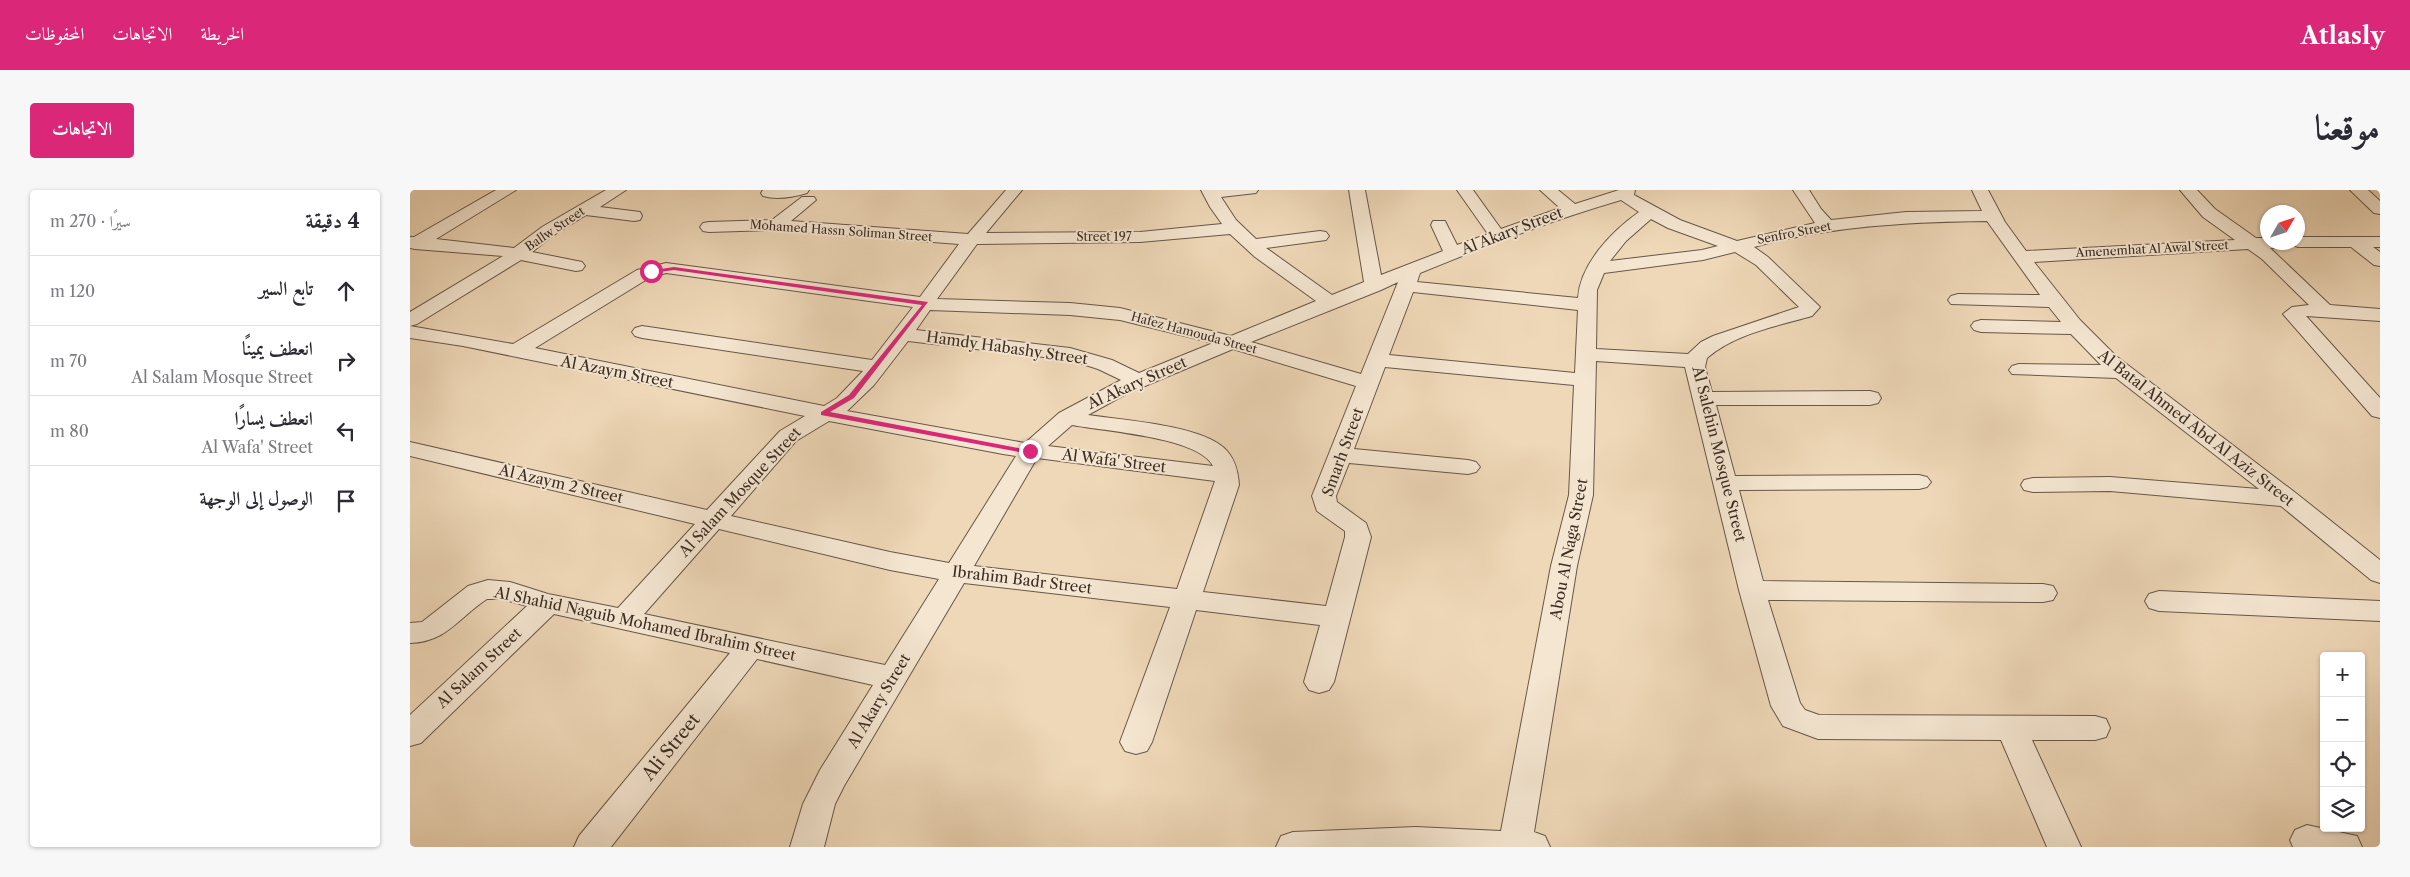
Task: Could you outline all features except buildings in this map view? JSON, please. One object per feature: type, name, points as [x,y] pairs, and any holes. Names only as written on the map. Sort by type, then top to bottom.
[{"type":"street","points":[[412,244],[508,190]]},
{"type":"street","name":"Ballw Street","points":[[410,320],[519,254],[548,231],[618,190]]},
{"type":"street","name":"Al Salam Mosque Street","points":[[624,620],[788,436],[852,396],[926,303],[953,263],[1014,190]]},
{"type":"street","points":[[1210,192],[1250,190]]},
{"type":"street","points":[[1357,190],[1374,286]]},
{"type":"street","points":[[1465,190],[1498,236]]},
{"type":"street","points":[[1548,190],[1571,209]]},
{"type":"street","points":[[1801,190],[1814,212],[1827,226]]},
{"type":"street","name":"Al Batal Ahmed Abd Al Aziz Street","points":[[1980,190],[1992,216],[2075,328],[2121,372],[2288,499],[2370,557],[2380,574]]},
{"type":"street","points":[[2188,190],[2209,213],[2268,255],[2320,305],[2320,310]]},
{"type":"street","points":[[2358,190],[2380,209]]},
{"type":"street","points":[[1210,192],[1234,228],[1253,245],[1331,303]]},
{"type":"street","name":"Al Akary Street","points":[[807,847],[819,804],[831,779],[1030,451],[1067,418],[1088,404],[1137,381],[1232,342],[1374,286],[1409,278],[1453,254],[1498,236],[1571,209],[1626,192]]},
{"type":"street","name":"Al Salehin Mosque Street","points":[[1626,192],[1648,211],[1689,230],[1737,246],[1762,261],[1808,304],[1809,309],[1706,348],[1695,361],[1724,484],[1752,590],[1786,706],[1794,718],[1818,727],[2011,728]]},
{"type":"street","points":[[769,193],[804,195]]},
{"type":"street","points":[[776,225],[804,195]]},
{"type":"street","points":[[582,210],[634,216]]},
{"type":"street","name":"Abou Al Naga Street","points":[[1524,846],[1564,566],[1581,495],[1588,290],[1597,268],[1622,236],[1648,211]]},
{"type":"street","name":"Senfro Street","points":[[1597,268],[1688,257],[1787,233],[1827,226],[1906,218],[1992,216]]},
{"type":"street","name":"Mohamed Hassn Soliman Street","points":[[709,227],[776,225],[973,238]]},
{"type":"street","points":[[1439,225],[1453,254]]},
{"type":"street","name":"Street 197","points":[[973,238],[1140,237],[1234,228]]},
{"type":"street","points":[[1253,245],[1320,236]]},
{"type":"street","points":[[2305,242],[2380,242]]},
{"type":"street","points":[[2354,242],[2380,261]]},
{"type":"street","name":"Amenemhat Al Awal Street","points":[[2021,257],[2260,243]]},
{"type":"street","points":[[412,244],[486,248],[576,266]]},
{"type":"street","name":"Hafez Hamouda Street","points":[[516,351],[644,274],[658,269],[674,268],[957,307],[1070,309],[1120,314],[1168,324],[1368,383]]},
{"type":"street","points":[[1409,278],[1588,305]]},
{"type":"street","name":"Smarh Street","points":[[1319,682],[1358,537],[1357,529],[1329,509],[1324,501],[1409,278]]},
{"type":"street","points":[[1958,300],[2054,301]]},
{"type":"street","points":[[2380,315],[2320,310],[2299,311],[2293,314],[2380,411]]},
{"type":"street","points":[[1981,326],[2075,328]]},
{"type":"street","name":"Al Azaym Street","points":[[410,332],[463,340],[824,413]]},
{"type":"street","points":[[642,332],[876,367]]},
{"type":"street","name":"Hamdy Habashy Street","points":[[902,334],[1070,354],[1096,360],[1119,369],[1137,381]]},
{"type":"street","points":[[1586,354],[1695,361]]},
{"type":"street","points":[[1377,360],[1586,380]]},
{"type":"street","points":[[2019,370],[2121,372]]},
{"type":"street","points":[[1704,399],[1870,398]]},
{"type":"street","name":"Al Wafa' Street","points":[[824,413],[1030,451],[1227,475]]},
{"type":"street","points":[[1067,418],[1184,437],[1202,444],[1217,453],[1226,465],[1227,485],[1136,742]]},
{"type":"street","name":"Al Azaym 2 Street","points":[[410,449],[712,520]]},
{"type":"street","points":[[1340,455],[1468,468]]},
{"type":"street","points":[[1724,484],[1919,482]]},
{"type":"street","points":[[2033,484],[2110,484],[2288,499]]},
{"type":"street","name":"Ibrahim Badr Street","points":[[712,520],[890,561],[957,573],[1337,617]]},
{"type":"street","name":"Al Shahid Naguib Mohamed Ibrahim Street","points":[[410,633],[420,633],[431,628],[472,596],[488,589],[893,678]]},
{"type":"street","points":[[1752,590],[2043,593]]},
{"type":"street","points":[[2159,601],[2380,611]]},
{"type":"street","name":"Al Salam Street","points":[[410,734],[548,603]]},
{"type":"street","name":"Ali Street","points":[[591,847],[751,647]]},
{"type":"street","points":[[2064,847],[2011,728],[2095,728]]},
{"type":"street","points":[[2307,840],[2345,847]]},
{"type":"street","points":[[1293,847],[1416,842],[1524,846]]},
{"type":"route","points":[[651,271],[674,268],[926,303],[852,396],[824,413],[1030,451]]}]
